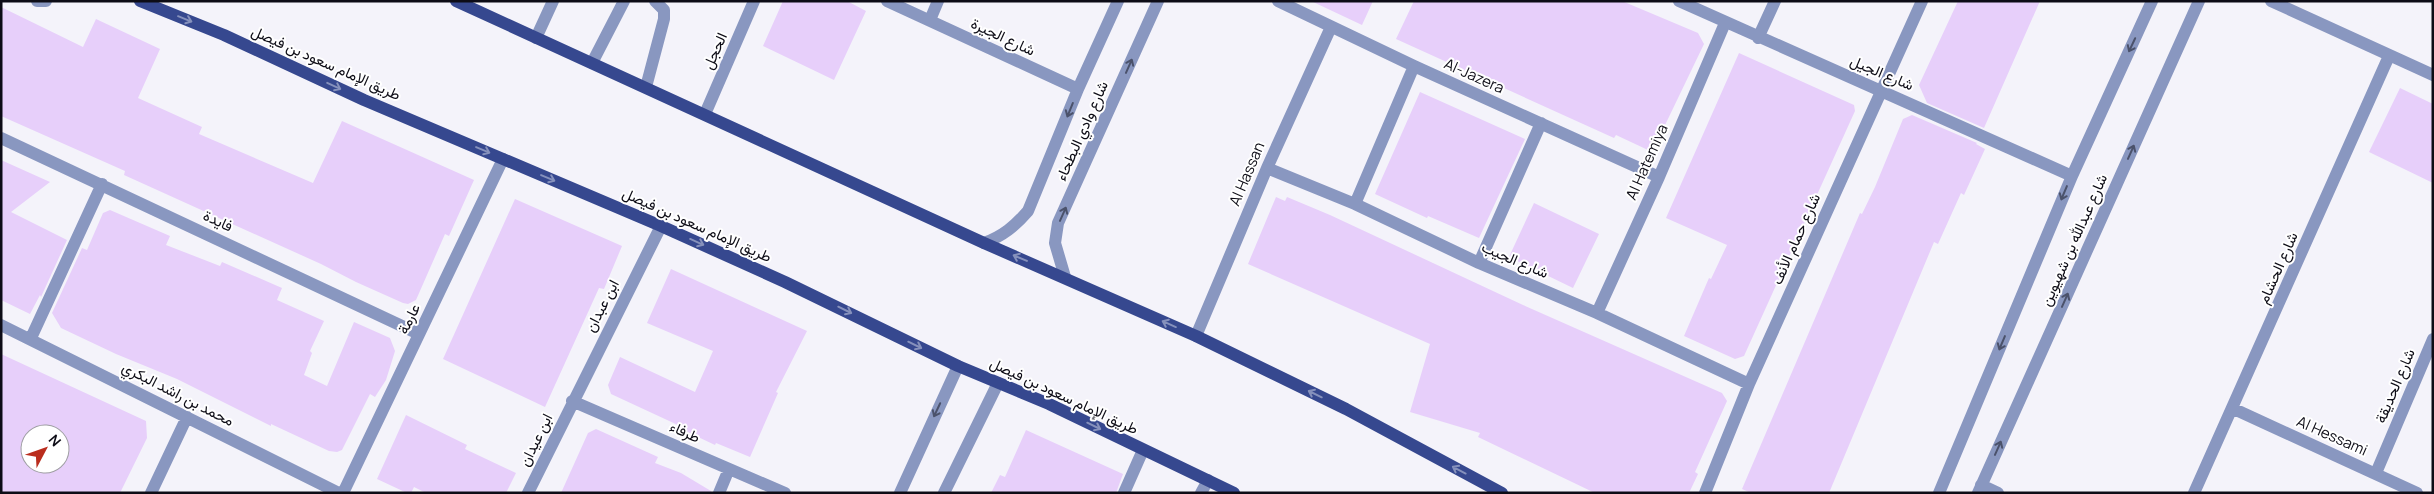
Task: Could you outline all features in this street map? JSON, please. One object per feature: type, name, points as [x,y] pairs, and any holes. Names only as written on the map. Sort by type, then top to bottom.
[{"type":"main road","name":"طريق الإمام سعود بن فيصل","points":[[140,1],[224,35],[364,100],[660,226],[785,282],[958,366],[1049,404],[1234,493]]},
{"type":"main road","points":[[456,1],[984,243],[1066,277],[1196,336],[1346,409],[1502,492]]},
{"type":"street","points":[[37,1],[46,1]]},
{"type":"street","points":[[536,38],[553,1]]},
{"type":"street","points":[[592,64],[624,1]]},
{"type":"street","points":[[646,87],[664,19],[664,10],[655,1]]},
{"type":"street","name":"الحجل","points":[[705,114],[754,1]]},
{"type":"street","name":"شارع الجيرة","points":[[887,1],[1078,89]]},
{"type":"street","points":[[930,20],[938,1]]},
{"type":"street","name":"شارع وادي البطحاء","points":[[984,243],[999,238],[1014,228],[1028,211],[1078,89],[1118,1]]},
{"type":"street","name":"شارع وادي البطحاء","points":[[1066,277],[1055,243],[1058,223],[1158,1]]},
{"type":"street","name":"Al-Jazera","points":[[1278,1],[1414,66],[1659,177]]},
{"type":"street","name":"شارع الجيل","points":[[1679,1],[1758,38],[1881,90],[2072,176]]},
{"type":"street","points":[[1758,38],[1775,1]]},
{"type":"street","name":"شارع حمام الأنف","points":[[1705,493],[1749,384],[1922,1]]},
{"type":"street","name":"شارع عبدالله بن شهيوين","points":[[1939,493],[2072,176],[2152,1]]},
{"type":"street","name":"شارع عبدالله بن شهيوين","points":[[1980,489],[2199,1]]},
{"type":"street","points":[[2271,1],[2433,75]]},
{"type":"street","name":"Al Hatemiya","points":[[1597,313],[1659,177],[1725,23]]},
{"type":"street","name":"Al Hassan","points":[[1196,336],[1267,168],[1331,26]]},
{"type":"street","name":"شارع الحشام","points":[[2194,493],[2234,409],[2389,56]]},
{"type":"street","points":[[1355,204],[1414,66]]},
{"type":"street","points":[[1479,263],[1541,124]]},
{"type":"street","name":"فايدة","points":[[1,138],[419,334]]},
{"type":"street","name":"عارمة","points":[[343,493],[503,159]]},
{"type":"street","name":"شارع الجيب","points":[[1267,168],[1355,204],[1479,263],[1597,313],[1749,384]]},
{"type":"street","points":[[31,338],[102,184]]},
{"type":"street","name":"ابن عبدان","points":[[572,401],[660,226]]},
{"type":"street","name":"محمد بن راشد البكري","points":[[1,325],[31,338],[339,493]]},
{"type":"street","name":"شارع الحديقة","points":[[2376,473],[2433,340]]},
{"type":"street","points":[[900,493],[958,366]]},
{"type":"street","points":[[944,493],[998,383]]},
{"type":"street","name":"طرفاء","points":[[572,401],[785,493]]},
{"type":"street","name":"ابن عيدان","points":[[528,493],[572,401]]},
{"type":"street","name":"Al Hessami","points":[[2234,409],[2417,493]]},
{"type":"street","points":[[152,493],[187,417]]},
{"type":"street","points":[[1124,493],[1143,450]]},
{"type":"street","points":[[719,493],[730,469]]},
{"type":"street","points":[[1201,493],[1208,480]]},
{"type":"street","points":[[1980,489],[1998,493]]},
{"type":"building","points":[[783,1],[847,1],[866,11],[834,80],[763,46]]},
{"type":"building","points":[[1311,1],[1373,1],[1362,25]]},
{"type":"building","points":[[1414,1],[1622,1],[1698,33],[1704,44],[1654,148],[1648,150],[1616,135],[1614,138],[1396,39]]},
{"type":"building","points":[[1958,1],[2040,1],[1984,128],[1927,103],[1919,85]]},
{"type":"building","points":[[1,7],[83,47],[96,19],[160,49],[138,98],[202,127],[199,134],[313,183],[342,121],[474,180],[449,236],[445,234],[416,300],[408,304],[403,303],[124,175],[125,171],[1,116]]},
{"type":"building","points":[[1739,53],[1854,105],[1855,111],[1744,356],[1735,359],[1684,336],[1709,278],[1711,279],[1727,245],[1666,218]]},
{"type":"building","points":[[2400,88],[2433,104],[2433,183],[2369,152]]},
{"type":"building","points":[[1420,92],[1525,139],[1479,238],[1428,216],[1427,218],[1375,194]]},
{"type":"building","points":[[1912,115],[1977,143],[1985,149],[1964,195],[1961,193],[1938,244],[1934,242],[1829,493],[1751,493],[1742,489],[1860,213],[1862,214],[1875,187],[1903,119]]},
{"type":"building","points":[[1,160],[50,182],[11,212],[67,240],[41,297],[40,295],[30,314],[1,300]]},
{"type":"building","points":[[1276,197],[1285,201],[1287,197],[1330,215],[1523,305],[1722,393],[1727,401],[1695,472],[1698,474],[1689,493],[1595,493],[1478,437],[1480,433],[1410,412],[1430,344],[1248,264]]},
{"type":"building","points":[[515,199],[622,246],[604,289],[599,288],[545,407],[443,359]]},
{"type":"building","points":[[1534,203],[1599,234],[1573,288],[1509,257]]},
{"type":"building","points":[[110,210],[170,236],[166,245],[220,266],[222,262],[282,288],[277,300],[324,321],[310,351],[312,353],[304,375],[327,386],[354,322],[390,338],[395,351],[386,380],[375,397],[370,394],[342,450],[337,452],[329,451],[271,424],[271,426],[177,379],[116,354],[61,328],[52,313],[82,248],[87,250],[103,213]]},
{"type":"building","points":[[671,269],[807,331],[776,392],[778,393],[750,457],[716,443],[715,445],[679,428],[680,426],[611,394],[608,385],[620,357],[695,392],[713,351],[647,323]]},
{"type":"building","points":[[1,354],[146,421],[147,438],[120,493],[1,493]]},
{"type":"building","points":[[406,415],[467,445],[465,449],[516,473],[506,493],[426,493],[414,487],[411,493],[407,493],[377,479]]},
{"type":"building","points":[[596,429],[658,457],[655,463],[681,473],[711,491],[711,493],[561,493],[588,433]]},
{"type":"building","points":[[1026,430],[1123,474],[1116,493],[991,493],[1000,475],[1005,477]]}]
